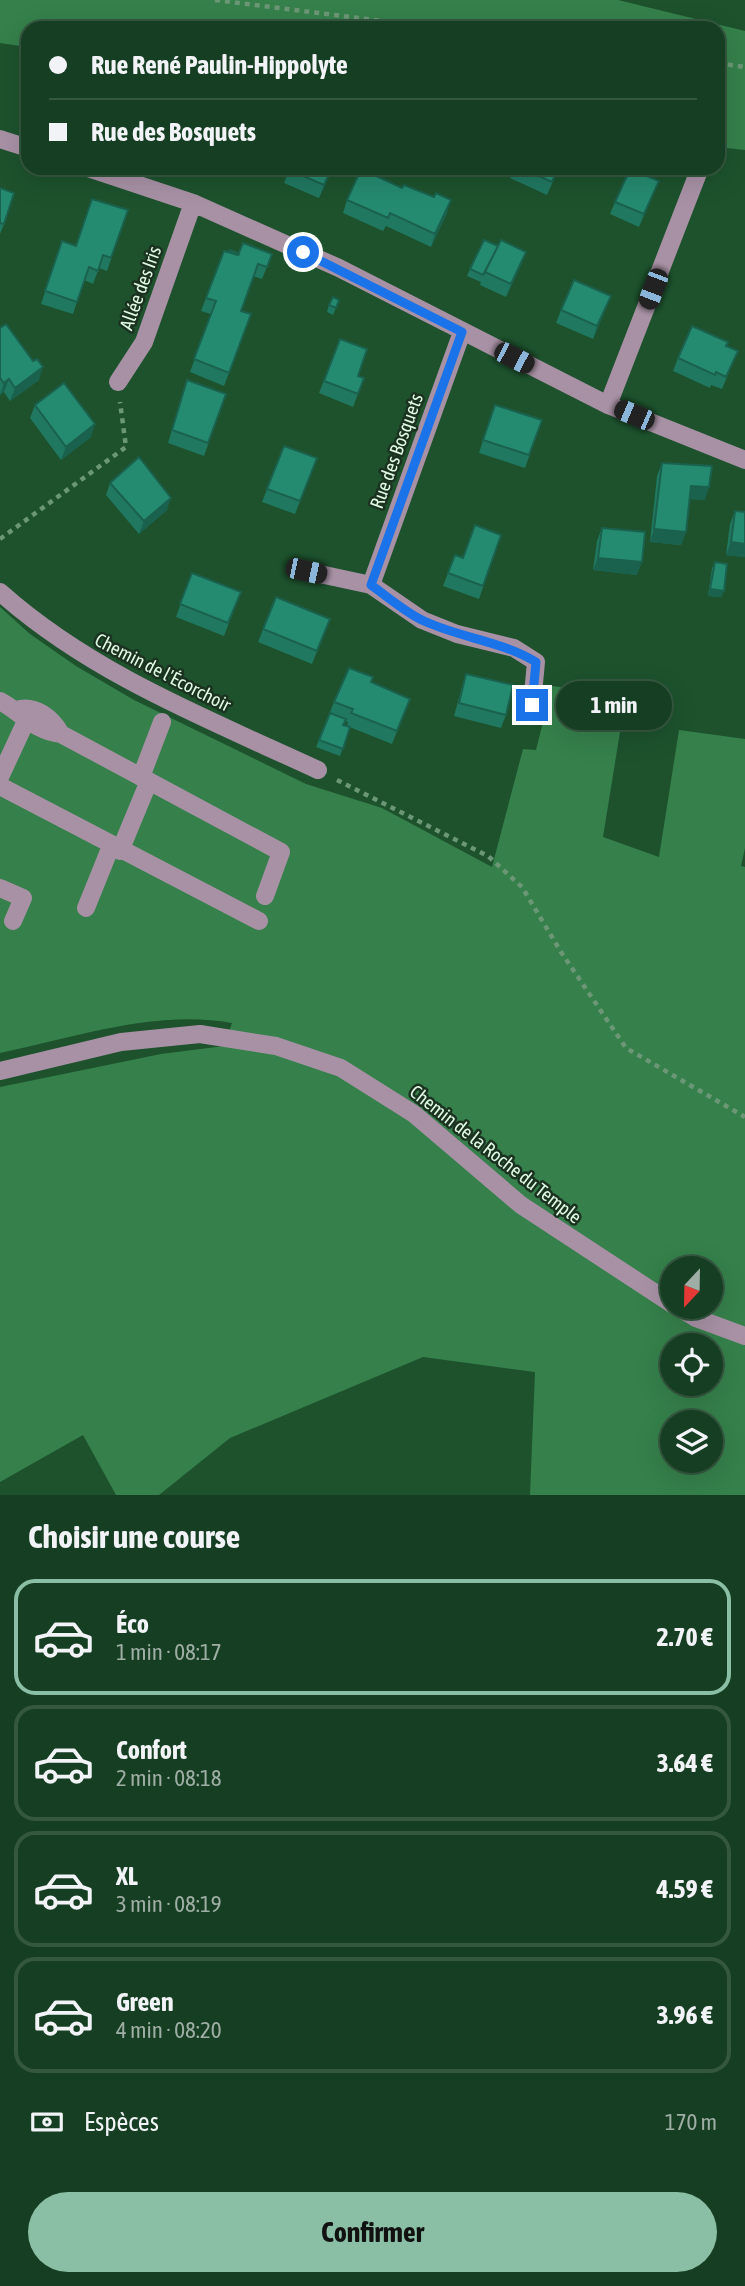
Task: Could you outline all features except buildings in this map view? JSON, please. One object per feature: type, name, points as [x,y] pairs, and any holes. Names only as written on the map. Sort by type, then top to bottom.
[{"type":"street","points":[[0,139],[21,146]]},
{"type":"street","points":[[109,175],[193,203],[339,268],[608,405],[745,460]]},
{"type":"street","points":[[608,405],[697,175]]},
{"type":"street","name":"Allée des Iris","points":[[118,382],[144,342],[193,203]]},
{"type":"street","name":"Rue des Bosquets","points":[[371,585],[462,332]]},
{"type":"street","points":[[306,571],[371,585],[422,620],[457,634],[514,648],[536,662],[532,705]]},
{"type":"street","name":"Chemin de l'Écorchoir","points":[[0,592],[37,623],[87,657],[166,700],[318,770]]},
{"type":"street","points":[[0,701],[47,732],[61,734],[281,852],[265,896]]},
{"type":"street","points":[[0,777],[21,715]]},
{"type":"street","points":[[86,908],[145,779],[162,722]]},
{"type":"street","points":[[0,786],[259,921]]},
{"type":"street","points":[[0,888],[23,898],[13,920]]},
{"type":"street","name":"Chemin de la Roche du Temple","points":[[0,1071],[121,1042],[200,1034],[276,1046],[341,1068],[414,1114],[522,1205],[660,1296]]},
{"type":"street","points":[[701,1320],[745,1336]]},
{"type":"path","points":[[215,0],[382,21]]},
{"type":"path","points":[[725,64],[745,66]]},
{"type":"path","points":[[0,539],[126,447],[118,382]]},
{"type":"path","points":[[318,770],[488,856],[522,887],[561,952],[626,1048],[745,1117]]},
{"type":"green space","points":[[0,0],[618,0],[704,21],[21,21],[21,46],[0,43]]},
{"type":"green space","points":[[725,26],[745,31],[745,150],[725,148]]},
{"type":"green space","points":[[0,607],[30,634],[76,666],[134,700],[306,784],[382,808],[492,867],[523,749],[536,750],[552,686],[626,695],[603,837],[659,857],[679,730],[745,739],[745,848],[741,866],[745,867],[745,1495],[530,1495],[535,1372],[423,1357],[230,1438],[159,1495],[116,1495],[83,1435],[0,1482],[0,1087],[161,1054],[224,1046],[232,1023],[203,1020],[144,1022],[0,1053]]},
{"type":"route","points":[[303,252],[462,332],[371,585],[422,620],[457,634],[514,648],[536,662],[532,705]]}]
